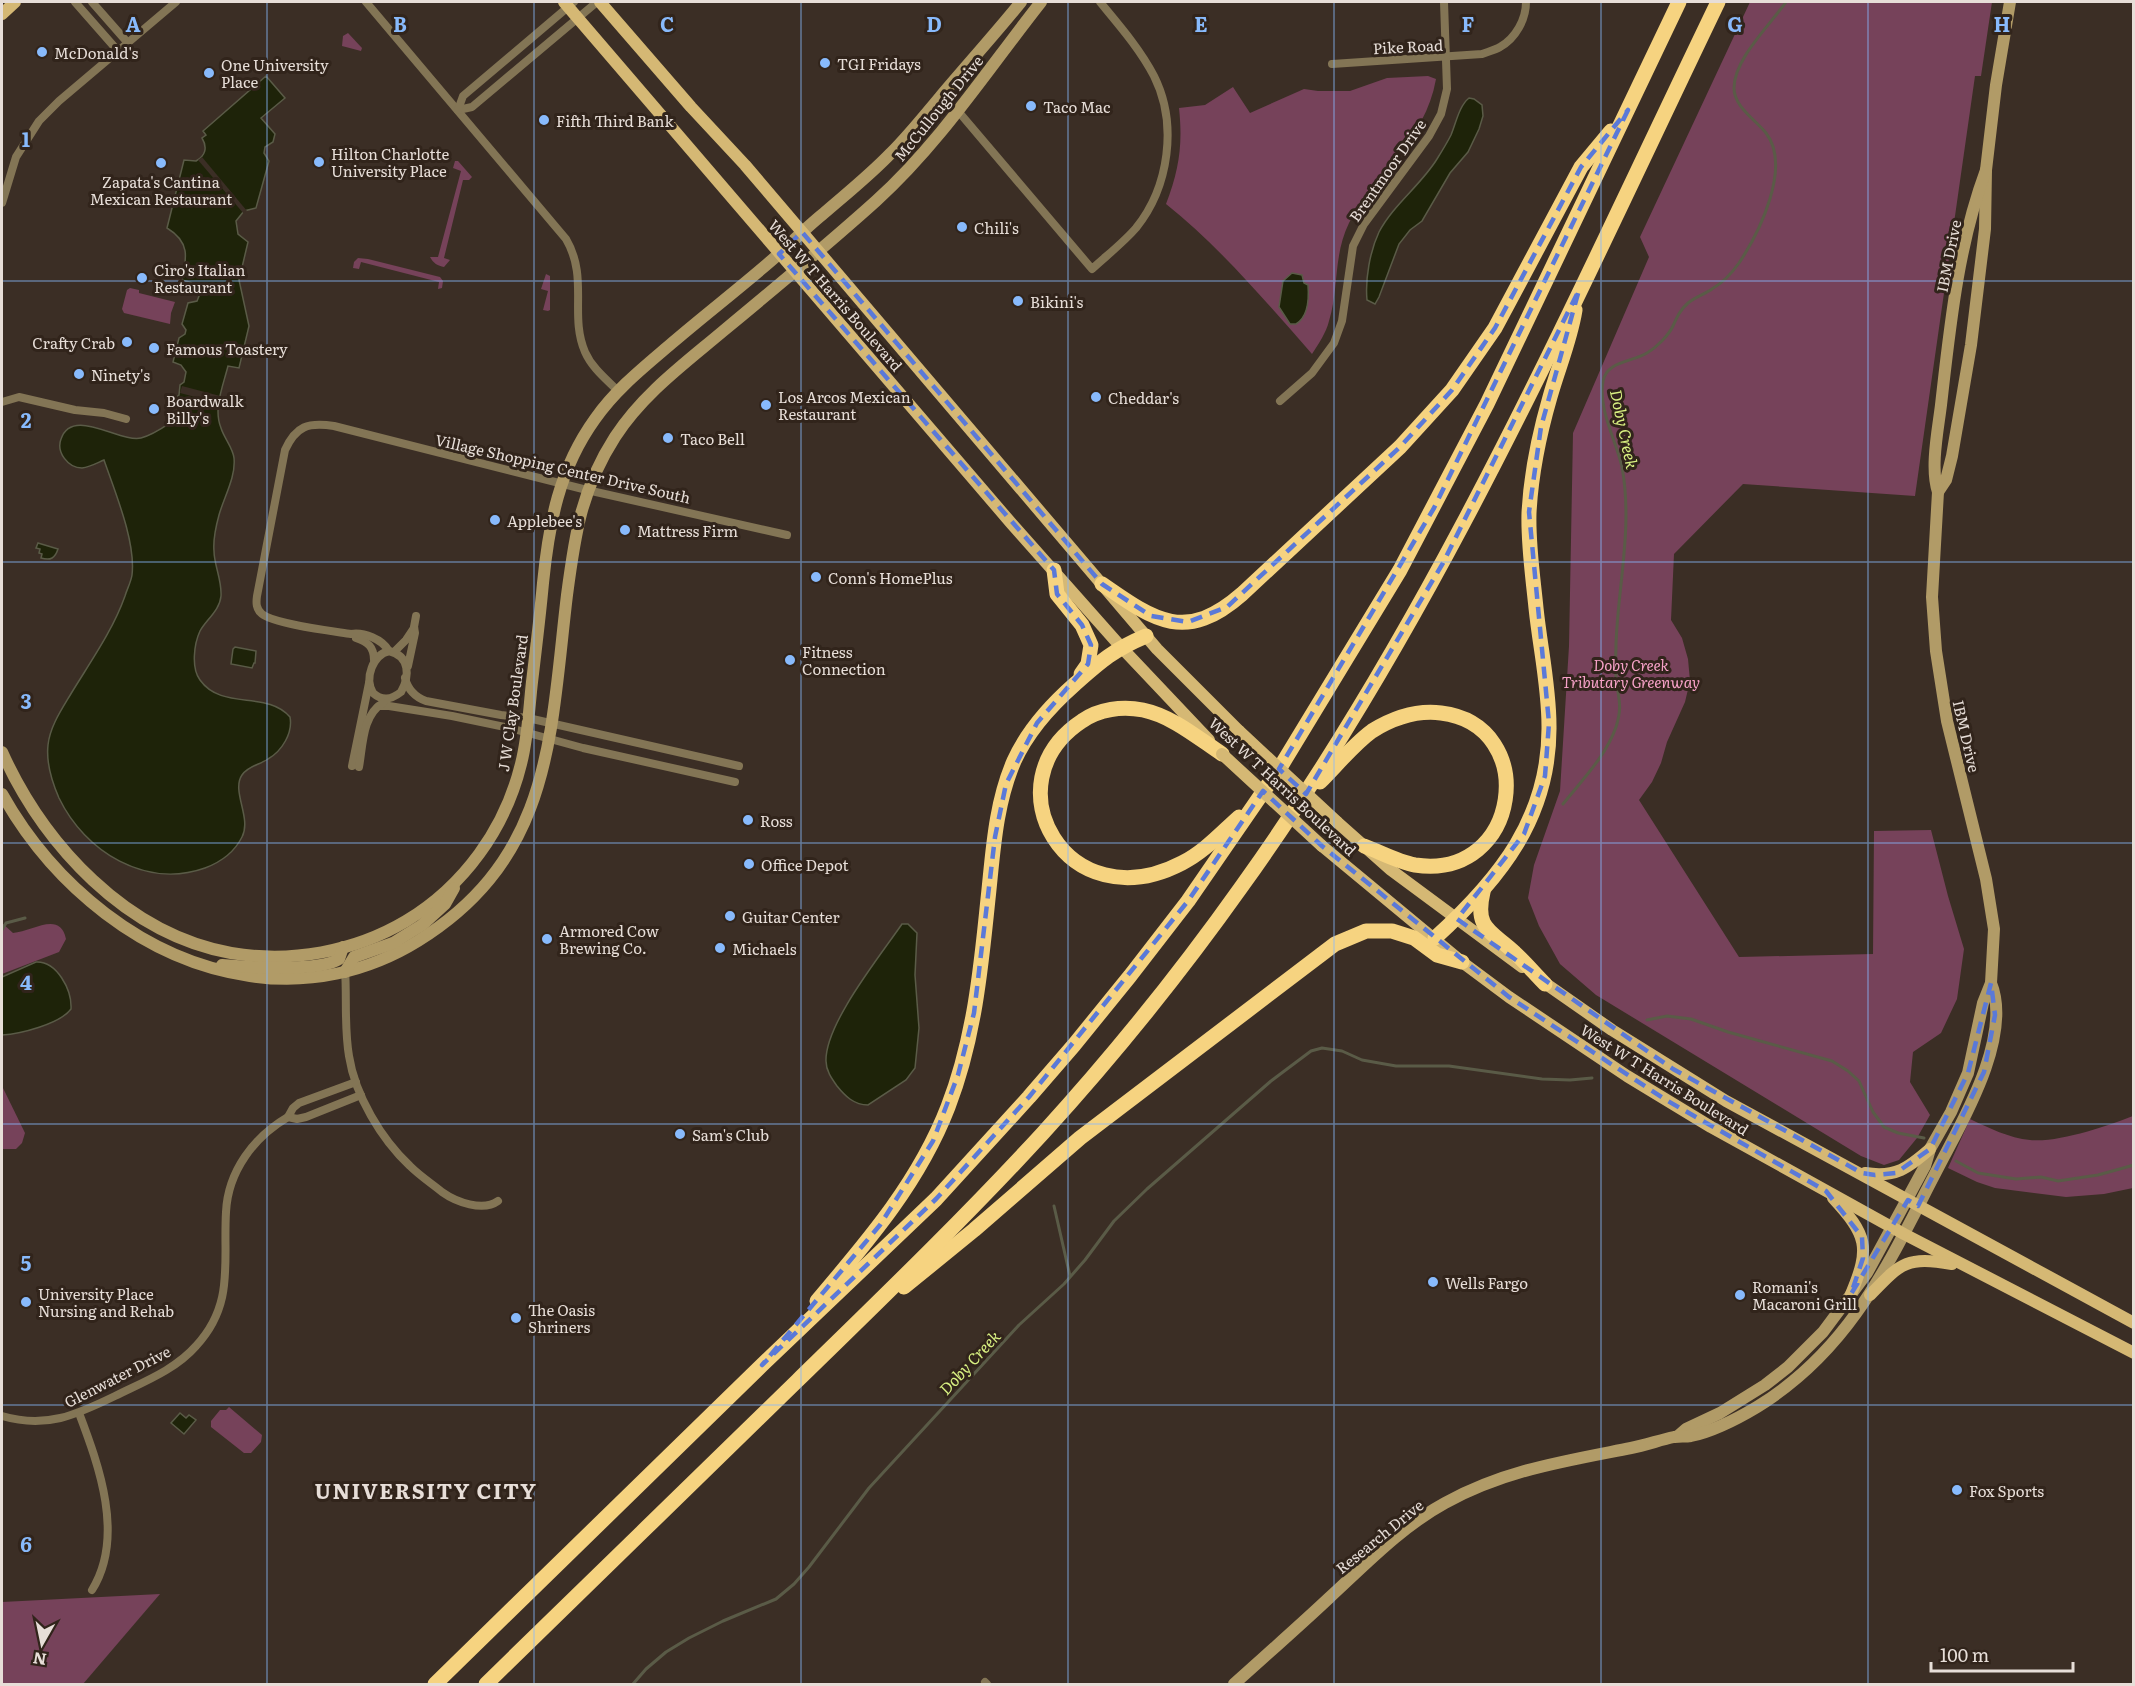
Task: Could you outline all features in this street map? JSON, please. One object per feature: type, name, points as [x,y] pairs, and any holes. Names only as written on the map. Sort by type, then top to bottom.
[{"type":"highway","points":[[435,1684],[936,1199],[1029,1097],[1130,976],[1188,901],[1281,766],[1400,570],[1434,508],[1487,404],[1679,2]]},
{"type":"highway","points":[[486,1684],[844,1336],[1037,1140],[1117,1047],[1232,900],[1301,801],[1368,693],[1443,563],[1579,290],[1718,2]]},
{"type":"highway","points":[[1102,584],[1138,610],[1162,620],[1175,622],[1200,620],[1212,616],[1242,594],[1400,447],[1452,390],[1496,328],[1581,167],[1628,110]]},
{"type":"highway","points":[[1435,938],[1457,919],[1485,887],[1524,834],[1533,815],[1545,776],[1549,723],[1533,583],[1529,512],[1542,427],[1572,331],[1579,290]]},
{"type":"highway","points":[[1054,570],[1057,594],[1082,625],[1091,645],[1088,664],[1070,688]]},
{"type":"highway","points":[[762,1365],[880,1226],[918,1169],[948,1106],[968,1040],[979,979],[995,837],[1006,784],[1014,761],[1037,723],[1052,705],[1107,655],[1121,646],[1146,636]]},
{"type":"highway","points":[[1222,754],[1159,715],[1128,708],[1098,712],[1066,733],[1050,756],[1042,777],[1041,789],[1047,824],[1060,847],[1081,866],[1109,877],[1137,878],[1166,871],[1184,862],[1202,850],[1256,800]]},
{"type":"highway","points":[[1301,801],[1363,739],[1401,717],[1416,713],[1445,714],[1459,717],[1473,724],[1485,735],[1500,757],[1507,793],[1500,821],[1492,835],[1472,856],[1443,866],[1429,866],[1402,861],[1364,846]]},
{"type":"highway","points":[[1485,887],[1479,910],[1487,931],[1514,952],[1545,984]]},
{"type":"highway","points":[[844,1336],[974,1230],[1080,1138],[1335,944],[1366,931],[1392,931],[1414,938],[1437,955],[1462,962]]},
{"type":"main road","points":[[2,14],[15,2]]},
{"type":"main road","name":"West W T Harris Boulevard","points":[[599,2],[802,232],[1146,636],[1204,698],[1391,870],[1545,984],[1612,1030],[1726,1101],[1862,1173],[2133,1323]]},
{"type":"main road","name":"West W T Harris Boulevard","points":[[569,3],[578,18],[1011,523],[1222,754],[1322,846],[1462,962],[1509,997],[1627,1076],[1711,1127],[1892,1228],[2133,1353]]},
{"type":"main road","points":[[1862,1173],[1875,1175],[1896,1173],[1907,1168],[1930,1149]]},
{"type":"main road","points":[[1826,1191],[1858,1227],[1862,1238],[1863,1258],[1851,1294]]},
{"type":"main road","points":[[1870,1295],[1896,1269],[1913,1261],[1924,1260],[1964,1266]]},
{"type":"street","points":[[75,2],[118,51]]},
{"type":"street","points":[[92,2],[128,43]]},
{"type":"street","points":[[2,203],[16,157],[35,126],[52,107],[176,2]]},
{"type":"street","points":[[366,2],[568,243],[578,272],[579,332],[583,346],[595,368],[618,391]]},
{"type":"street","points":[[458,110],[472,107],[599,2]]},
{"type":"street","name":"McCullough Drive","points":[[802,232],[893,152],[1021,2]]},
{"type":"street","name":"McCullough Drive","points":[[795,272],[910,168],[958,111],[1041,2]]},
{"type":"street","points":[[958,111],[1092,269],[1134,230],[1145,216],[1164,172],[1167,152],[1164,108],[1154,77],[1131,41],[1100,2]]},
{"type":"street","name":"Brentmoor Drive","points":[[1280,401],[1312,373],[1334,343],[1342,321],[1353,246],[1364,224],[1429,136],[1441,114],[1447,89],[1444,2]]},
{"type":"street","name":"Pike Road","points":[[1332,63],[1482,54],[1500,48],[1520,26],[1526,11],[1526,2]]},
{"type":"street","name":"IBM Drive","points":[[1938,492],[1946,480],[1952,456],[1971,345],[1985,229],[1986,170],[1996,85],[2010,2]]},
{"type":"street","points":[[458,110],[464,96],[569,3]]},
{"type":"street","name":"IBM Drive","points":[[1904,1234],[1930,1149],[1951,1112],[1968,1072],[1983,1003],[1991,983],[1994,941],[1991,901],[1947,721],[1936,651],[1932,597],[1938,492],[1935,479],[1937,435],[1951,326],[1971,217],[1986,170]]},
{"type":"street","name":"J W Clay Boulevard","points":[[2,752],[30,805],[62,849],[107,892],[161,928],[206,947],[246,955],[300,956],[372,938],[424,909],[456,881],[483,849],[507,806],[522,760],[550,526],[562,483],[572,458],[587,431],[618,391],[639,371],[779,254],[802,232]]},
{"type":"street","points":[[2,794],[37,846],[84,896],[114,920],[142,937],[172,954],[200,965],[228,973],[271,979],[304,979],[345,972],[384,959],[430,933],[461,909],[487,883],[512,848],[530,812],[542,776],[549,739],[574,545],[587,490],[617,434],[655,389],[795,272]]},
{"type":"street","points":[[2,402],[19,397],[68,409],[97,412],[126,419]]},
{"type":"street","name":"Village Shopping Center Drive South","points":[[351,634],[270,619],[258,610],[256,604],[288,444],[298,429],[309,425],[333,426],[587,490],[787,535]]},
{"type":"street","points":[[351,634],[368,643],[374,652],[356,767],[369,715],[400,692],[415,633],[416,616]]},
{"type":"street","points":[[373,664],[378,655],[392,651],[406,640],[414,627]]},
{"type":"street","points":[[351,634],[357,633],[371,637],[405,659],[410,690],[426,701],[501,715],[527,725],[549,739],[735,783]]},
{"type":"street","points":[[369,682],[370,688],[377,697],[391,699]]},
{"type":"street","points":[[379,706],[527,725],[551,723],[739,766]]},
{"type":"street","points":[[345,972],[354,957],[393,943],[429,919],[449,899],[456,881]]},
{"type":"street","points":[[343,947],[348,1053],[361,1095],[393,1148],[420,1175],[449,1197],[482,1205],[490,1205],[498,1201]]},
{"type":"street","points":[[200,965],[280,968],[328,963],[339,959],[343,947]]},
{"type":"street","name":"IBM Drive","points":[[1892,1228],[1913,1203],[1965,1116],[1984,1072],[1992,1047],[1995,1015],[1995,996],[1991,983]]},
{"type":"street","name":"Glenwater Drive","points":[[2,1416],[48,1421],[80,1413],[171,1367],[192,1350],[204,1337],[219,1310],[225,1289],[226,1212],[232,1181],[240,1164],[256,1141],[288,1117],[299,1103],[356,1082]]},
{"type":"street","name":"Glenwater Drive","points":[[288,1117],[297,1119],[306,1117],[361,1095]]},
{"type":"street","name":"Research Drive","points":[[1678,1436],[1690,1426],[1710,1419],[1740,1402],[1788,1367],[1823,1332],[1867,1273],[1892,1228]]},
{"type":"street","name":"Research Drive","points":[[1234,1684],[1404,1531],[1442,1505],[1497,1478],[1526,1469],[1678,1436],[1694,1435],[1746,1414],[1778,1394],[1821,1357],[1848,1325],[1870,1295],[1904,1234]]},
{"type":"street","points":[[80,1413],[99,1467],[104,1497],[106,1557],[101,1574],[92,1590]]},
{"type":"highlighted area","points":[[1628,110],[1434,508],[1279,769],[1306,794],[1443,563],[1579,290],[1541,427],[1529,512],[1549,723],[1545,776],[1524,834],[1457,919],[1673,1069],[1862,1173],[1875,1175],[1896,1173],[1930,1149],[1968,1073],[1991,983],[1995,1015],[1984,1072],[1918,1206],[1908,1200],[1851,1294],[1863,1258],[1862,1237],[1826,1191],[1666,1100],[1509,997],[1322,846],[1263,791],[1188,901],[1029,1097],[936,1199],[762,1365],[880,1225],[933,1141],[958,1075],[974,1013],[995,837],[1006,784],[1037,723],[1088,664],[1091,645],[1082,625],[1057,594],[1054,570],[779,254],[802,232],[1102,584],[1151,616],[1188,622],[1227,607],[1400,447],[1452,390],[1495,328],[1581,167]]},
{"type":"green space","name":"Doby Creek Tributary Greenway","points":[[1750,2],[1992,2],[1981,76],[1975,76],[1915,496],[1743,484],[1674,554],[1671,620],[1682,638],[1688,659],[1690,681],[1685,702],[1667,742],[1661,763],[1652,782],[1639,800],[1739,957],[1873,954],[1874,831],[1931,830],[1964,949],[1957,999],[1941,1033],[1913,1052],[1910,1082],[1930,1115],[1917,1138],[1899,1160],[1884,1165],[1861,1156],[1596,995],[1560,964],[1539,926],[1528,898],[1534,865],[1560,791],[1569,646],[1573,433],[1649,257],[1640,237]]},
{"type":"green space","points":[[348,33],[362,48],[361,51],[342,46],[343,36]]},
{"type":"green space","points":[[1428,76],[1436,79],[1421,121],[1360,204],[1349,223],[1338,260],[1329,321],[1312,354],[1224,257],[1166,204],[1179,157],[1179,108],[1205,105],[1233,87],[1250,113],[1304,89],[1350,91],[1387,78]]},
{"type":"green space","points":[[455,161],[458,161],[472,177],[469,180],[463,180],[444,258],[450,260],[444,267],[436,264],[430,257],[438,257],[461,171],[453,168]]},
{"type":"green space","points":[[358,258],[440,277],[443,281],[442,288],[438,289],[439,282],[361,262],[359,269],[353,268]]},
{"type":"green space","points":[[546,274],[550,276],[550,310],[548,311],[543,310],[548,291],[541,289]]},
{"type":"green space","points":[[130,288],[139,290],[139,293],[175,302],[170,324],[124,313],[122,309],[127,290]]},
{"type":"green space","points":[[2,923],[13,933],[52,924],[63,930],[66,939],[59,952],[2,974]]},
{"type":"green space","points":[[2,1086],[25,1133],[22,1143],[16,1149],[2,1149]]},
{"type":"green space","points":[[2133,1116],[2133,1188],[2104,1194],[2066,1197],[1995,1188],[1948,1168],[1970,1119],[2014,1137],[2041,1140],[2082,1133]]},
{"type":"green space","points":[[229,1407],[262,1435],[261,1442],[251,1453],[244,1453],[211,1427],[211,1421],[220,1410],[226,1410]]},
{"type":"green space","points":[[160,1594],[83,1684],[2,1684],[2,1602]]},
{"type":"shaded area","points":[[266,76],[285,98],[261,118],[275,134],[273,142],[265,147],[264,153],[269,161],[256,208],[244,211],[236,221],[238,234],[248,242],[239,280],[249,326],[239,368],[228,366],[220,397],[219,421],[233,454],[234,465],[214,538],[214,556],[221,590],[220,601],[200,631],[196,642],[194,663],[197,675],[209,689],[220,695],[269,704],[280,709],[290,717],[290,729],[278,751],[247,770],[239,781],[245,822],[242,837],[235,848],[222,860],[205,868],[183,873],[161,874],[120,861],[84,835],[59,798],[50,772],[48,752],[51,731],[114,621],[132,575],[128,533],[104,460],[88,467],[77,467],[64,458],[60,444],[67,430],[75,426],[97,428],[121,436],[141,438],[157,432],[181,416],[172,400],[179,395],[180,385],[184,382],[186,372],[181,365],[173,362],[179,338],[185,334],[186,330],[182,324],[188,303],[197,301],[201,291],[196,284],[182,280],[185,251],[180,239],[167,228],[184,160],[196,161],[202,157],[205,148],[202,138],[206,135],[203,131]]},
{"type":"shaded area","points":[[1469,98],[1482,105],[1483,116],[1479,129],[1468,152],[1450,173],[1422,221],[1410,230],[1399,244],[1375,304],[1367,300],[1367,283],[1371,256],[1379,232],[1437,159],[1451,135],[1460,110]]},
{"type":"shaded area","points":[[1292,273],[1302,275],[1304,283],[1308,285],[1305,312],[1296,324],[1290,324],[1279,307],[1283,281]]},
{"type":"shaded area","points":[[38,543],[58,549],[52,558],[41,558],[40,549],[36,548]]},
{"type":"shaded area","points":[[235,647],[256,651],[252,668],[231,664]]},
{"type":"shaded area","points":[[902,924],[908,924],[917,933],[915,975],[919,1028],[915,1068],[906,1080],[868,1105],[863,1105],[854,1102],[831,1078],[826,1065],[828,1046],[834,1028],[855,991]]},
{"type":"shaded area","points":[[36,962],[44,963],[57,971],[69,993],[71,1009],[49,1024],[19,1033],[2,1035],[2,977]]},
{"type":"shaded area","points":[[180,1413],[186,1418],[189,1415],[196,1420],[184,1434],[171,1423]]},
{"type":"pier","points":[[202,157],[247,211],[244,214],[198,160]]},
{"type":"pier","points":[[182,386],[224,397],[222,404],[180,393]]},
{"type":"waterway","name":"Doby Creek","points":[[1563,804],[1606,748],[1612,738],[1619,713],[1616,644],[1624,556],[1625,489],[1622,467],[1605,414],[1603,381],[1609,369],[1651,351],[1668,334],[1685,306],[1716,287],[1733,270],[1755,235],[1770,200],[1776,163],[1773,147],[1766,133],[1741,107],[1734,88],[1746,54],[1786,2]]},
{"type":"waterway","points":[[2,930],[6,923],[25,918]]},
{"type":"waterway","points":[[1647,1020],[1667,1016],[1691,1019],[1728,1032],[1832,1061],[1859,1081],[1873,1112],[1884,1127],[1898,1133],[1924,1138]]},
{"type":"waterway","name":"Doby Creek","points":[[633,1684],[666,1652],[723,1621],[776,1599],[794,1584],[869,1488],[1019,1325],[1064,1284],[1114,1221],[1147,1189],[1271,1081],[1311,1051],[1322,1048],[1342,1051],[1362,1060],[1396,1066],[1449,1066],[1542,1079],[1592,1078]]},
{"type":"waterway","points":[[1956,1161],[1978,1173],[2016,1179],[2041,1177],[2058,1181],[2098,1175],[2134,1165]]},
{"type":"waterway","points":[[1054,1206],[1070,1276]]},
{"type":"place","name":"McDonald's","points":[[42,52]]},
{"type":"place","name":"TGI Fridays","points":[[825,63]]},
{"type":"place","name":"One University Place","points":[[209,73]]},
{"type":"place","name":"Taco Mac","points":[[1031,106]]},
{"type":"place","name":"Fifth Third Bank","points":[[544,120]]},
{"type":"place","name":"Hilton Charlotte University Place","points":[[319,162]]},
{"type":"place","name":"Zapata's Cantina Mexican Restaurant","points":[[161,163]]},
{"type":"place","name":"Chili's","points":[[962,227]]},
{"type":"place","name":"Ciro's Italian Restaurant","points":[[142,278]]},
{"type":"place","name":"Bikini's","points":[[1018,301]]},
{"type":"place","name":"Crafty Crab","points":[[127,342]]},
{"type":"place","name":"Famous Toastery","points":[[154,348]]},
{"type":"place","name":"Ninety's","points":[[79,374]]},
{"type":"place","name":"Cheddar's","points":[[1096,397]]},
{"type":"place","name":"Los Arcos Mexican Restaurant","points":[[766,405]]},
{"type":"place","name":"Boardwalk Billy's","points":[[154,409]]},
{"type":"place","name":"Taco Bell","points":[[668,438]]},
{"type":"place","name":"Applebee's","points":[[495,520]]},
{"type":"place","name":"Mattress Firm","points":[[625,530]]},
{"type":"place","name":"Conn's HomePlus","points":[[816,577]]},
{"type":"place","name":"Fitness Connection","points":[[790,660]]},
{"type":"place","name":"Ross","points":[[748,820]]},
{"type":"place","name":"Office Depot","points":[[749,864]]},
{"type":"place","name":"Guitar Center","points":[[730,916]]},
{"type":"place","name":"Armored Cow Brewing Co.","points":[[547,939]]},
{"type":"place","name":"Michaels","points":[[720,948]]},
{"type":"place","name":"Sam's Club","points":[[680,1134]]},
{"type":"place","name":"Wells Fargo","points":[[1433,1282]]},
{"type":"place","name":"Romani's Macaroni Grill","points":[[1740,1295]]},
{"type":"place","name":"University Place Nursing and Rehab","points":[[26,1302]]},
{"type":"place","name":"The Oasis Shriners","points":[[516,1318]]},
{"type":"place","name":"Fox Sports","points":[[1957,1490]]},
{"type":"district","name":"UNIVERSITY CITY","points":[[426,1489]]}]
